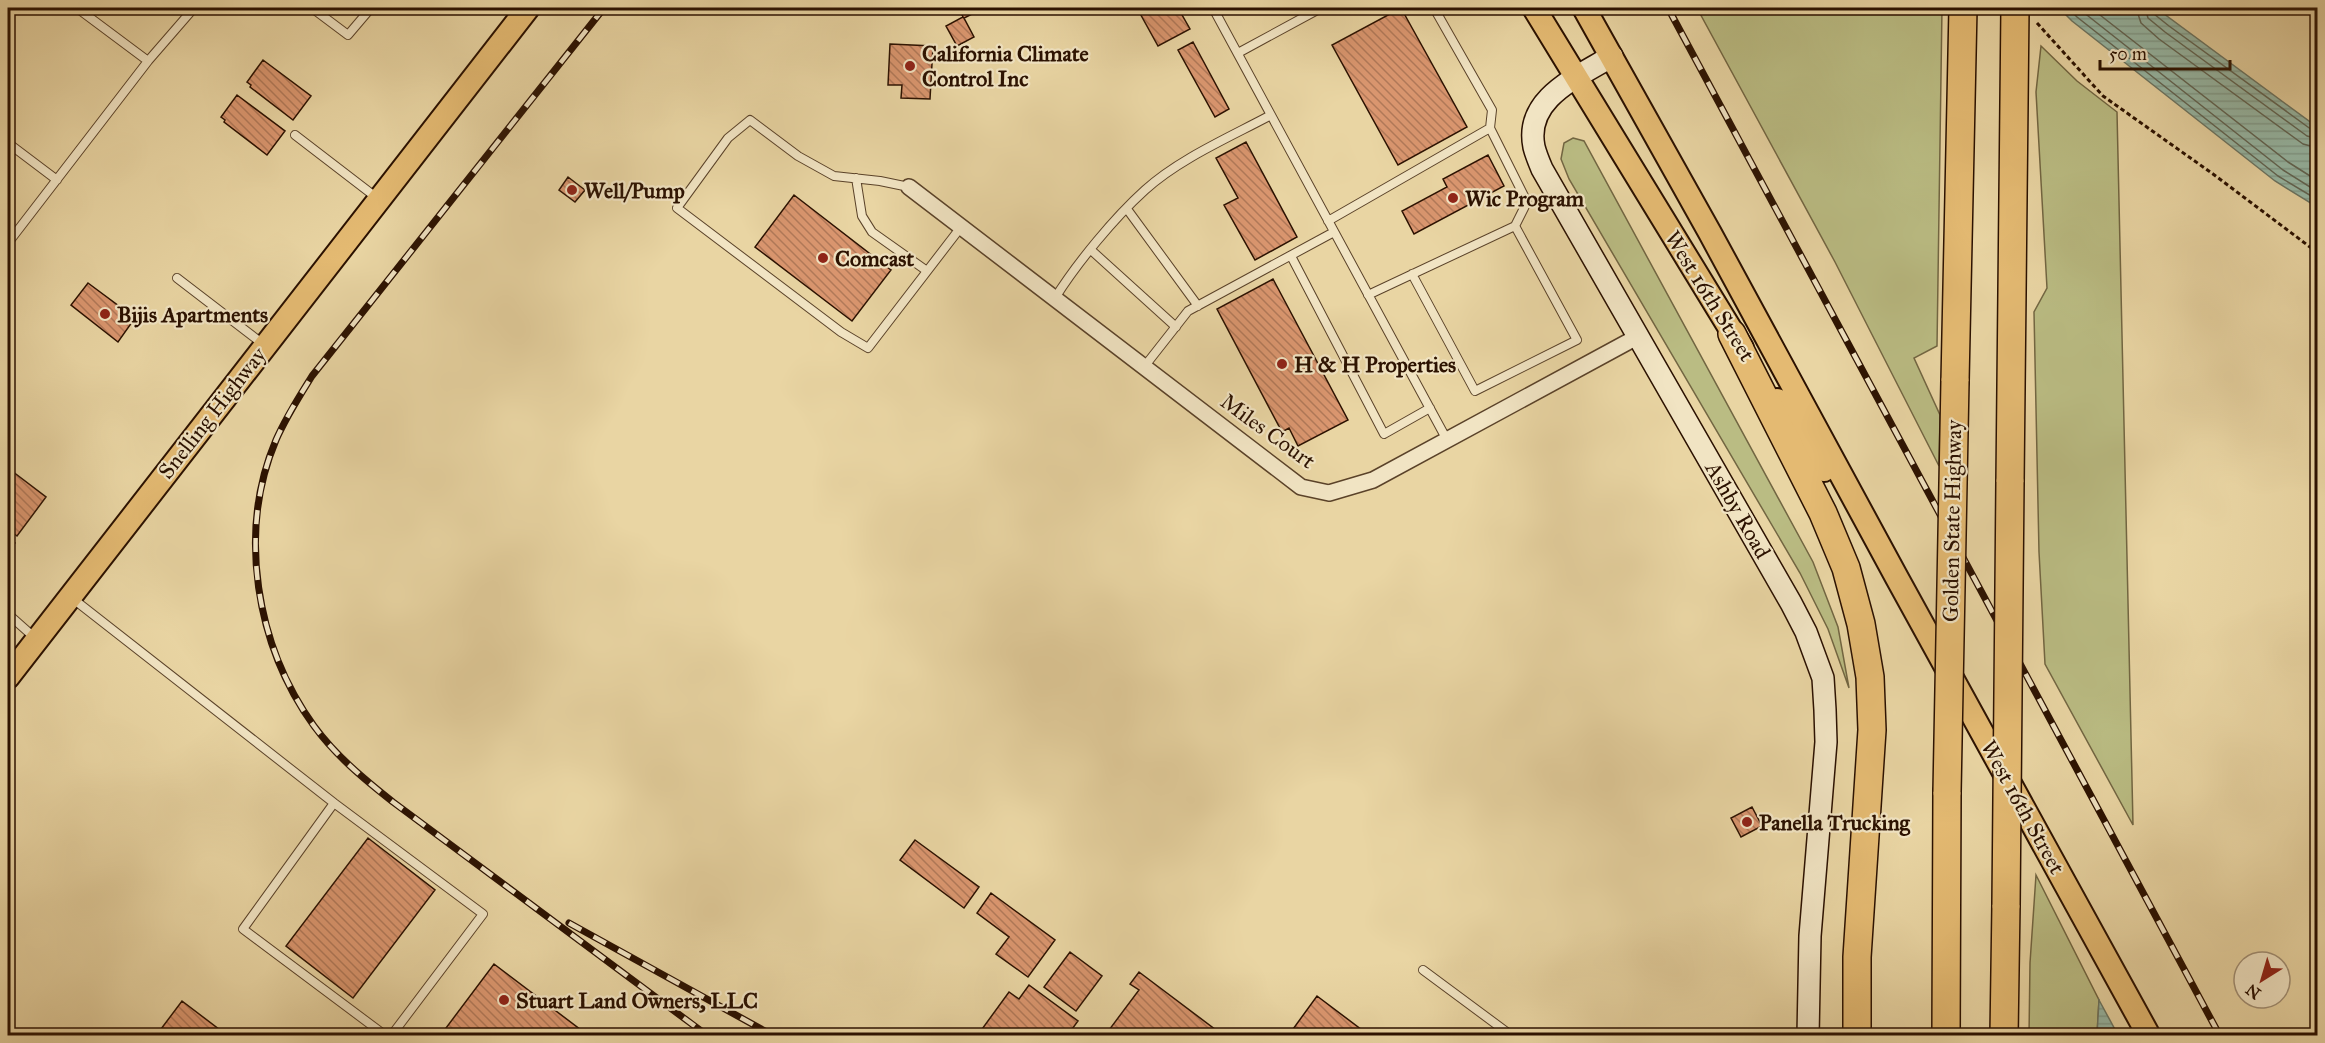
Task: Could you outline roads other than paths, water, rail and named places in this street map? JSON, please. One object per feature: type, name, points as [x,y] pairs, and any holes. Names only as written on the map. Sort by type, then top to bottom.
[{"type":"highway","name":"Golden State Highway","points":[[1946,1035],[1947,792],[1963,8]]},
{"type":"highway","points":[[2004,1035],[2015,69],[2023,12]]},
{"type":"highway","points":[[1732,334],[1823,513],[1846,568],[1861,624],[1870,677],[1872,730],[1857,957],[1857,1035]]},
{"type":"main road","name":"Snelling Highway","points":[[8,676],[528,8]]},
{"type":"main road","name":"West 16th Street","points":[[1533,8],[1732,334],[1897,578]]},
{"type":"main road","name":"West 16th Street","points":[[1584,8],[2149,1035]]},
{"type":"main road","name":"Ashby Road","points":[[1612,56],[1553,93],[1540,108],[1533,125],[1534,147],[1542,169],[1786,594],[1806,632],[1823,678],[1826,742],[1810,936],[1808,1035]]},
{"type":"street","name":"Miles Court","points":[[909,187],[1301,487],[1329,494],[1373,480],[1637,337]]},
{"type":"lane","points":[[77,8],[148,61]]},
{"type":"lane","points":[[8,243],[148,61],[194,8]]},
{"type":"lane","points":[[312,8],[348,35],[370,8]]},
{"type":"lane","points":[[1213,8],[1447,440]]},
{"type":"lane","points":[[1238,53],[1322,8]]},
{"type":"lane","points":[[1368,294],[1515,226],[1527,202],[1490,128],[1492,110],[1434,8]]},
{"type":"lane","points":[[1055,298],[1069,276],[1146,189],[1180,165],[1271,115]]},
{"type":"lane","points":[[909,187],[834,176],[798,156],[750,120],[728,138],[677,208],[841,332],[868,348],[961,227]]},
{"type":"lane","points":[[1328,221],[1490,128]]},
{"type":"lane","points":[[295,135],[378,199]]},
{"type":"lane","points":[[8,144],[57,180]]},
{"type":"lane","points":[[856,178],[862,216],[872,232],[927,271]]},
{"type":"lane","points":[[1127,209],[1198,306]]},
{"type":"lane","points":[[1412,274],[1475,391],[1577,340],[1515,226]]},
{"type":"lane","points":[[1144,367],[1188,311],[1334,232]]},
{"type":"lane","points":[[1091,250],[1176,327]]},
{"type":"lane","points":[[1291,256],[1384,434],[1430,408]]},
{"type":"lane","points":[[177,278],[264,345]]},
{"type":"lane","points":[[69,596],[334,803],[483,914],[388,1035],[243,929],[334,803]]},
{"type":"lane","points":[[8,614],[36,639]]},
{"type":"lane","points":[[1423,970],[1512,1035]]},
{"type":"water","points":[[2059,8],[2156,8],[2317,127],[2317,207],[2275,181],[2072,21]]},
{"type":"water","points":[[2099,1000],[2118,1035],[2097,1035]]},
{"type":"railway","points":[[604,8],[312,376],[298,399],[276,440],[264,475],[257,512],[256,550],[259,588],[266,625],[278,660],[294,695],[314,726],[341,757],[393,802],[708,1036]]},
{"type":"railway","points":[[1668,8],[2220,1036]]},
{"type":"railway","points":[[569,923],[774,1036]]},
{"type":"place","name":"California Climate Control Inc","points":[[910,66]]},
{"type":"place","name":"Well/Pump","points":[[572,190]]},
{"type":"place","name":"Wic Program","points":[[1453,198]]},
{"type":"place","name":"Comcast","points":[[823,258]]},
{"type":"place","name":"Bijis Apartments","points":[[105,314]]},
{"type":"place","name":"H & H Properties","points":[[1282,364]]},
{"type":"place","name":"Panella Trucking","points":[[1747,822]]},
{"type":"place","name":"Stuart Land Owners, LLC","points":[[504,1000]]}]
